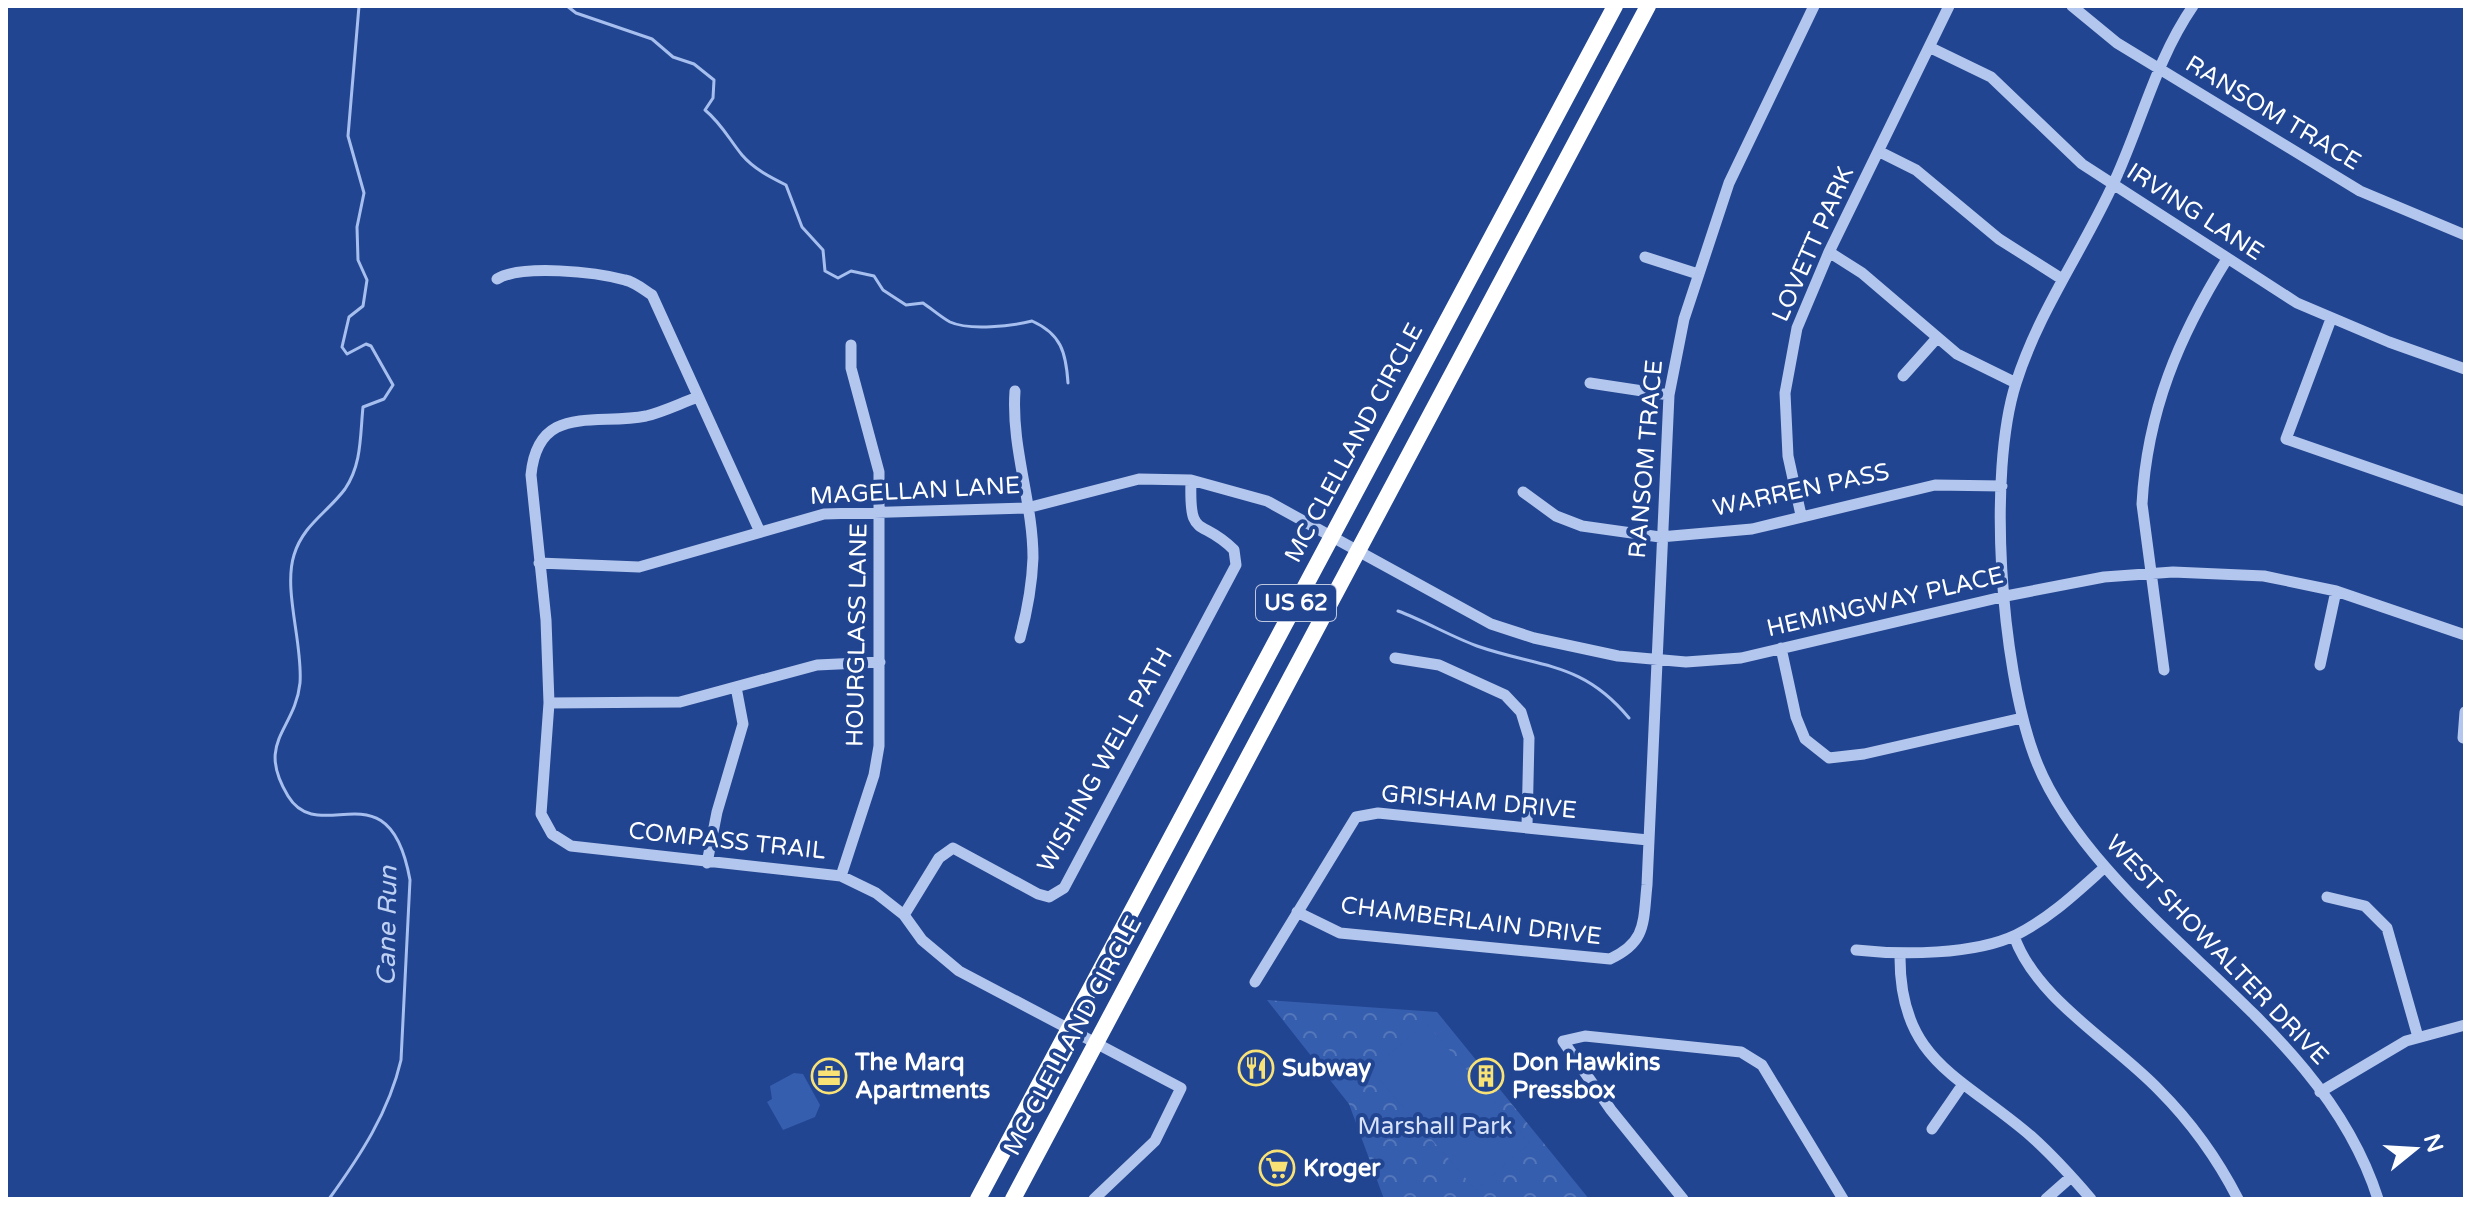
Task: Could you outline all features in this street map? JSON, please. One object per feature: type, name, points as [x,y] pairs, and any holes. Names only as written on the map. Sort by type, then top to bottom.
[{"type":"highway","name":"MC CLELLAND CIRCLE","points":[[978,1199],[1615,6]]},
{"type":"highway","name":"MC CLELLAND CIRCLE","points":[[1013,1199],[1648,6]]},
{"type":"street","name":"RANSOM TRACE","points":[[1636,941],[1643,927],[1669,395],[1684,319],[1729,183],[1814,6]]},
{"type":"street","name":"LOVETT PARK","points":[[1801,515],[1788,456],[1785,393],[1797,328],[1829,252],[1949,6]]},
{"type":"street","name":"RANSOM TRACE","points":[[2072,6],[2117,43],[2360,191],[2465,235]]},
{"type":"street","name":"WEST SHOWALTER DRIVE","points":[[2193,6],[2170,39],[2113,185],[2062,279],[2016,383],[2008,422],[2002,486],[2011,654],[2022,718],[2035,758],[2057,802],[2105,867],[2235,993],[2297,1059],[2340,1121],[2378,1199]]},
{"type":"street","name":"IRVING LANE","points":[[1929,47],[1991,77],[2082,164],[2227,259],[2331,319],[2465,369]]},
{"type":"street","points":[[1880,152],[1916,170],[1999,239],[2062,279]]},
{"type":"street","points":[[1829,252],[1862,273],[1957,354],[2016,383]]},
{"type":"street","points":[[1645,257],[1698,274]]},
{"type":"street","points":[[2164,670],[2142,504],[2143,477],[2166,379],[2190,319],[2227,259]]},
{"type":"street","points":[[497,279],[509,271],[530,270],[627,280],[652,295],[760,532]]},
{"type":"street","points":[[2331,319],[2286,439],[2465,501]]},
{"type":"street","points":[[1903,376],[1937,338]]},
{"type":"street","name":"HOURGLASS LANE","points":[[841,876],[877,760],[880,662],[882,513],[879,472],[851,368],[851,345]]},
{"type":"street","points":[[1590,383],[1669,395]]},
{"type":"street","points":[[1015,391],[1013,419],[1033,557],[1028,605],[1020,638]]},
{"type":"street","points":[[698,397],[648,416],[576,419],[551,429],[534,452],[531,475],[546,620],[549,703],[680,702],[817,665],[880,662]]},
{"type":"street","name":"MAGELLAN LANE","points":[[539,563],[639,567],[824,514],[1027,508],[1139,479],[1191,480],[1267,501],[1332,535]]},
{"type":"street","name":"WISHING WELL PATH","points":[[904,915],[939,858],[953,848],[1038,894],[1049,897],[1064,888],[1236,565],[1234,550],[1200,529],[1191,517],[1191,480]]},
{"type":"street","name":"WARREN PASS","points":[[1523,492],[1556,516],[1582,526],[1660,537],[1752,529],[1935,485],[2002,486]]},
{"type":"street","name":"HEMINGWAY PLACE","points":[[1332,535],[1491,624],[1579,649],[1686,662],[1741,658],[2006,596],[2104,577],[2153,574],[2264,576],[2336,591],[2465,635]]},
{"type":"street","points":[[2320,665],[2336,591]]},
{"type":"street","points":[[1781,648],[1800,728],[1805,739],[1829,758],[1864,754],[2022,718]]},
{"type":"street","points":[[1395,658],[1439,665],[1505,695],[1521,712],[1529,738],[1527,826]]},
{"type":"street","points":[[707,863],[717,812],[743,724],[736,687]]},
{"type":"street","name":"COMPASS TRAIL","points":[[549,703],[541,814],[552,834],[571,846],[841,876],[876,893],[904,915],[938,956],[959,971],[1181,1088],[1155,1141],[1094,1199]]},
{"type":"street","points":[[2463,738],[2465,712]]},
{"type":"street","name":"GRISHAM DRIVE","points":[[1255,982],[1356,817],[1378,813],[1648,840]]},
{"type":"street","points":[[1856,950],[1900,955],[1960,948],[2014,936],[2060,907],[2105,867]]},
{"type":"street","points":[[2327,897],[2359,903],[2376,914],[2387,928],[2418,1037]]},
{"type":"street","name":"CHAMBERLAIN DRIVE","points":[[1297,912],[1340,933],[1610,959],[1629,950],[1636,941]]},
{"type":"street","points":[[2014,936],[2020,953],[2041,982],[2160,1090],[2200,1138],[2238,1199]]},
{"type":"street","points":[[1900,955],[1906,1014],[1932,1060],[2032,1138],[2091,1199]]},
{"type":"street","points":[[2320,1092],[2418,1037],[2465,1025]]},
{"type":"street","points":[[1683,1199],[1611,1110],[1563,1041],[1585,1036],[1741,1052],[1762,1065],[1843,1199]]},
{"type":"street","points":[[1932,1129],[1963,1084]]},
{"type":"street","points":[[2046,1199],[2071,1177]]},
{"type":"green space","name":"Marshall Park","points":[[1267,1000],[1437,1012],[1589,1199],[1384,1199],[1349,1104]]},
{"type":"green space","points":[[1426,1023],[1530,1143],[1476,1190],[1371,1070]]},
{"type":"green space","points":[[794,1073],[803,1074],[820,1105],[815,1117],[783,1130],[767,1102],[772,1099],[770,1086]]},
{"type":"waterway","name":"Cane Run","points":[[329,1199],[372,1133],[389,1098],[401,1060],[410,880],[400,845],[387,825],[371,816],[318,815],[302,810],[288,796],[275,762],[276,749],[297,699],[300,683],[291,584],[294,555],[303,535],[351,479],[359,450],[363,407],[384,399],[393,385],[371,346],[366,344],[347,354],[342,347],[349,317],[363,306],[367,280],[358,260],[357,227],[364,193],[348,136],[359,6]]},
{"type":"waterway","points":[[567,6],[576,13],[652,39],[673,57],[694,64],[714,80],[713,98],[705,110],[747,160],[786,185],[802,227],[823,250],[825,271],[838,278],[851,271],[874,276],[883,290],[906,305],[923,303],[958,325],[991,327],[1032,321],[1056,338],[1066,362],[1068,383]]},
{"type":"waterway","points":[[1398,611],[1477,646],[1577,676],[1612,699],[1629,718]]},
{"type":"place","name":"Subway","points":[[1256,1068]]},
{"type":"place","name":"The Marq Apartments","points":[[829,1076]]},
{"type":"place","name":"Don Hawkins Pressbox","points":[[1486,1076]]},
{"type":"place","name":"Kroger","points":[[1277,1168]]}]
